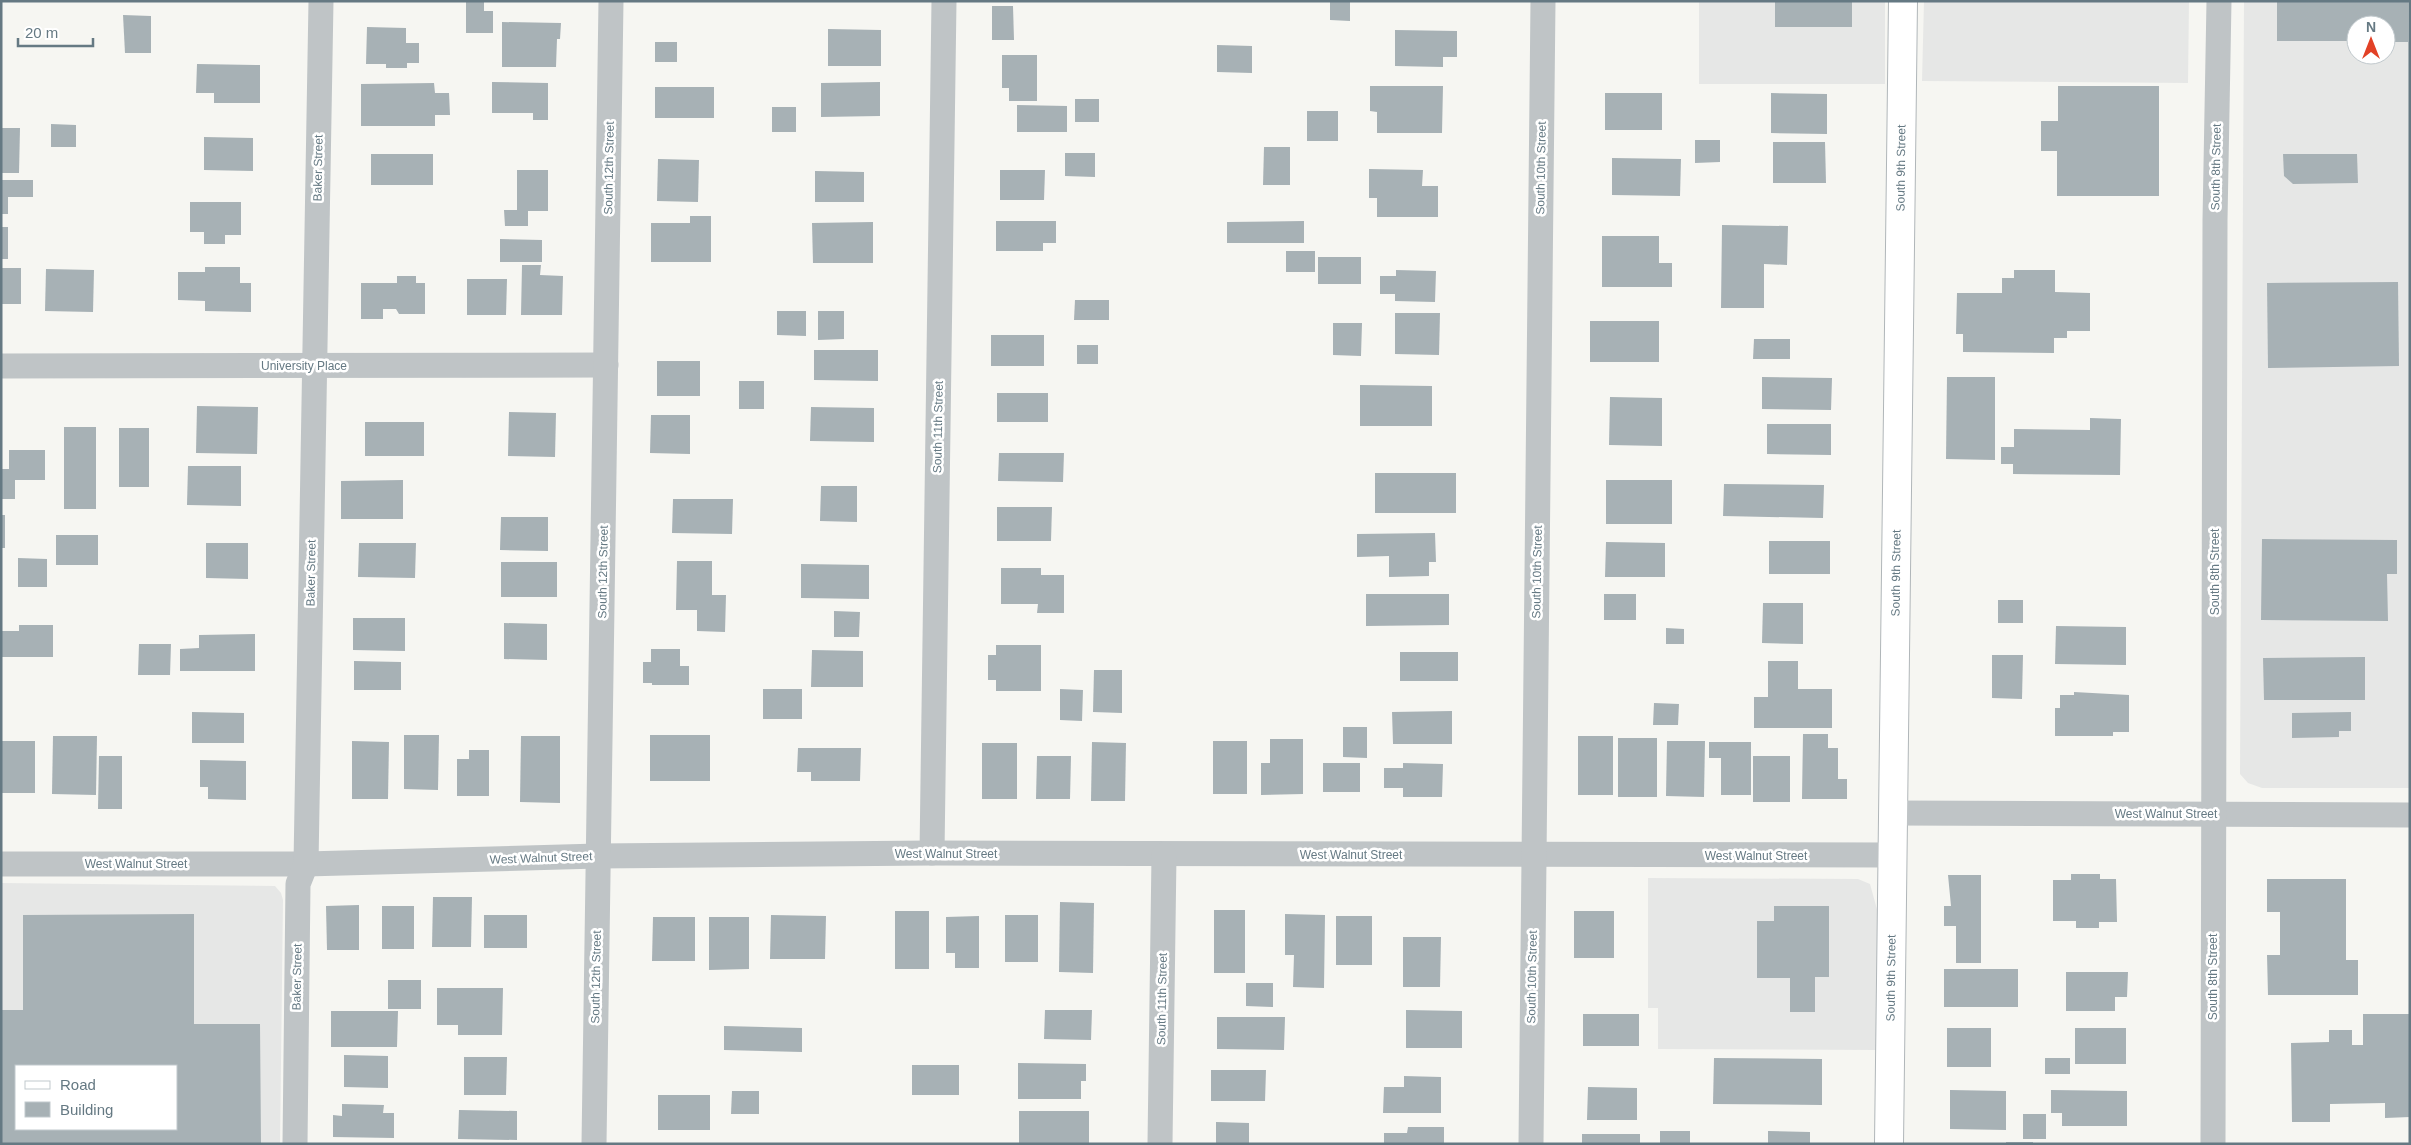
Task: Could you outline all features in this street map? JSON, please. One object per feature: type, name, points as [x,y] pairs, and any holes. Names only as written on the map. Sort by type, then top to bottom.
[{"type":"main road","name":"South 9th Street","points":[[1889,1144],[1891,855],[1903,1]]},
{"type":"street","name":"Baker Street","points":[[295,1144],[298,884],[306,864],[321,1]]},
{"type":"street","name":"South 12th Street","points":[[594,1144],[611,1]]},
{"type":"street","name":"South 11th Street","points":[[932,853],[944,1]]},
{"type":"street","name":"South 10th Street","points":[[1531,1144],[1543,1]]},
{"type":"street","name":"South 8th Street","points":[[2213,1144],[2215,240],[2219,1]]},
{"type":"street","name":"University Place","points":[[1,366],[606,365]]},
{"type":"street","name":"West Walnut Street","points":[[1892,813],[2410,815]]},
{"type":"street","name":"West Walnut Street","points":[[1,864],[306,864],[598,856],[932,853],[1534,856],[1891,855]]},
{"type":"street","name":"South 11th Street","points":[[1160,1144],[1164,854]]},
{"type":"shaded area","points":[[1699,1],[1885,1],[1885,84],[1699,84]]},
{"type":"shaded area","points":[[1924,1],[2189,1],[2188,83],[1922,81]]},
{"type":"shaded area","points":[[2244,1],[2410,1],[2410,788],[2262,788],[2248,783],[2240,774]]},
{"type":"shaded area","points":[[1648,878],[1858,879],[1870,884],[1878,913],[1877,1050],[1658,1049],[1658,1008],[1648,1008]]},
{"type":"shaded area","points":[[1,883],[275,886],[281,893],[283,900],[280,1144],[1,1144]]},
{"type":"building","points":[[466,1],[484,1],[484,11],[493,11],[493,33],[466,33]]},
{"type":"building","points":[[1330,1],[1350,1],[1350,21],[1330,20]]},
{"type":"building","points":[[1775,1],[1852,1],[1852,27],[1775,27]]},
{"type":"building","points":[[2277,1],[2408,1],[2408,42],[2396,42],[2396,15],[2346,15],[2346,41],[2277,41]]},
{"type":"building","points":[[992,6],[1013,6],[1014,40],[992,40]]},
{"type":"building","points":[[123,15],[151,16],[151,53],[125,53]]},
{"type":"building","points":[[502,22],[561,23],[560,39],[557,39],[556,67],[502,67]]},
{"type":"building","points":[[367,27],[406,28],[406,43],[419,43],[419,63],[407,63],[407,68],[386,68],[386,64],[366,64]]},
{"type":"building","points":[[828,29],[881,30],[881,66],[828,66]]},
{"type":"building","points":[[1395,30],[1457,31],[1457,57],[1443,57],[1443,67],[1395,66]]},
{"type":"building","points":[[655,42],[677,42],[677,62],[655,62]]},
{"type":"building","points":[[1217,45],[1252,46],[1252,73],[1217,72]]},
{"type":"building","points":[[1002,55],[1037,55],[1037,101],[1009,101],[1009,88],[1002,88]]},
{"type":"building","points":[[197,64],[260,65],[260,103],[214,103],[214,93],[196,93]]},
{"type":"building","points":[[492,82],[548,83],[548,120],[533,120],[533,113],[492,113]]},
{"type":"building","points":[[880,82],[880,116],[821,117],[821,83]]},
{"type":"building","points":[[434,83],[435,93],[449,93],[450,115],[435,115],[435,126],[361,126],[361,84]]},
{"type":"building","points":[[1370,86],[1443,86],[1442,133],[1377,133],[1377,112],[1370,111]]},
{"type":"building","points":[[2058,86],[2159,86],[2159,196],[2057,196],[2057,151],[2041,151],[2041,121],[2058,121]]},
{"type":"building","points":[[655,87],[714,87],[714,118],[655,118]]},
{"type":"building","points":[[1605,93],[1662,93],[1662,130],[1605,130]]},
{"type":"building","points":[[1771,93],[1827,94],[1827,134],[1771,133]]},
{"type":"building","points":[[1075,99],[1099,99],[1099,122],[1075,122]]},
{"type":"building","points":[[1017,105],[1067,106],[1067,132],[1017,132]]},
{"type":"building","points":[[772,107],[796,107],[796,132],[772,132]]},
{"type":"building","points":[[1307,111],[1338,111],[1338,141],[1307,141]]},
{"type":"building","points":[[51,124],[76,125],[76,147],[51,147]]},
{"type":"building","points":[[1,128],[20,128],[19,173],[1,173]]},
{"type":"building","points":[[204,137],[253,138],[253,171],[204,170]]},
{"type":"building","points":[[1695,140],[1720,140],[1720,162],[1695,163]]},
{"type":"building","points":[[1773,142],[1825,142],[1826,183],[1773,183]]},
{"type":"building","points":[[1264,147],[1290,147],[1290,185],[1263,185]]},
{"type":"building","points":[[1065,153],[1095,153],[1095,177],[1065,176]]},
{"type":"building","points":[[371,154],[433,154],[433,185],[371,185]]},
{"type":"building","points":[[2283,154],[2357,154],[2358,183],[2293,184],[2284,176]]},
{"type":"building","points":[[1612,158],[1681,159],[1680,196],[1612,195]]},
{"type":"building","points":[[658,159],[699,160],[698,202],[657,201]]},
{"type":"building","points":[[1369,169],[1423,170],[1422,186],[1438,186],[1438,217],[1377,217],[1377,198],[1369,198]]},
{"type":"building","points":[[517,170],[548,170],[548,211],[528,211],[528,226],[505,226],[504,210],[517,210]]},
{"type":"building","points":[[1000,170],[1045,170],[1044,200],[1000,200]]},
{"type":"building","points":[[815,171],[864,172],[864,202],[815,202]]},
{"type":"building","points":[[1,180],[33,180],[33,197],[8,197],[8,214],[1,214]]},
{"type":"building","points":[[190,202],[241,202],[241,235],[225,235],[225,244],[204,244],[204,232],[190,232]]},
{"type":"building","points":[[690,216],[711,216],[711,262],[651,262],[651,223],[690,223]]},
{"type":"building","points":[[996,221],[1056,221],[1056,243],[1043,243],[1043,251],[996,251]]},
{"type":"building","points":[[1304,221],[1304,243],[1227,243],[1227,222]]},
{"type":"building","points":[[873,222],[873,263],[813,263],[812,223]]},
{"type":"building","points":[[1722,225],[1788,226],[1787,265],[1764,264],[1764,308],[1721,308]]},
{"type":"building","points":[[1,227],[8,227],[8,259],[1,259]]},
{"type":"building","points":[[1602,236],[1659,236],[1659,263],[1672,263],[1672,287],[1602,287]]},
{"type":"building","points":[[500,239],[542,240],[542,262],[500,262]]},
{"type":"building","points":[[1286,251],[1315,251],[1315,272],[1286,272]]},
{"type":"building","points":[[1318,257],[1361,257],[1361,284],[1318,284]]},
{"type":"building","points":[[522,265],[541,265],[540,275],[563,276],[562,315],[521,315]]},
{"type":"building","points":[[205,267],[240,267],[240,283],[251,283],[251,312],[205,311],[205,301],[178,300],[178,272],[205,272]]},
{"type":"building","points":[[1,268],[21,268],[21,304],[1,304]]},
{"type":"building","points":[[46,269],[94,270],[93,312],[45,311]]},
{"type":"building","points":[[1396,270],[1436,271],[1435,302],[1395,301],[1395,294],[1380,294],[1380,276],[1396,276]]},
{"type":"building","points":[[2014,270],[2055,270],[2055,292],[2090,293],[2090,331],[2067,331],[2067,338],[2054,338],[2054,353],[1963,352],[1963,334],[1956,334],[1957,293],[2002,293],[2002,278],[2014,278]]},
{"type":"building","points":[[397,276],[416,276],[416,283],[425,283],[425,314],[399,314],[396,309],[383,309],[383,319],[361,319],[361,283],[397,283]]},
{"type":"building","points":[[467,279],[507,279],[506,315],[467,315]]},
{"type":"building","points":[[2398,282],[2399,366],[2268,368],[2267,283]]},
{"type":"building","points":[[1075,300],[1109,300],[1109,320],[1074,320]]},
{"type":"building","points":[[777,311],[806,311],[806,336],[777,335]]},
{"type":"building","points":[[818,311],[844,311],[844,339],[818,340]]},
{"type":"building","points":[[1395,313],[1440,313],[1439,355],[1395,354]]},
{"type":"building","points":[[1590,321],[1659,321],[1659,362],[1590,362]]},
{"type":"building","points":[[1333,323],[1362,323],[1361,356],[1333,355]]},
{"type":"building","points":[[991,335],[1044,335],[1044,366],[991,366]]},
{"type":"building","points":[[1754,339],[1790,339],[1790,359],[1753,359]]},
{"type":"building","points":[[1077,345],[1098,345],[1098,364],[1077,364]]},
{"type":"building","points":[[814,350],[878,350],[878,381],[814,380]]},
{"type":"building","points":[[657,361],[700,361],[700,396],[657,396]]},
{"type":"building","points":[[1762,377],[1832,378],[1831,410],[1762,409]]},
{"type":"building","points":[[1947,377],[1995,377],[1995,460],[1946,459]]},
{"type":"building","points":[[739,381],[764,381],[764,409],[739,409]]},
{"type":"building","points":[[1360,385],[1432,386],[1432,426],[1360,426]]},
{"type":"building","points":[[997,393],[1048,393],[1048,422],[997,422]]},
{"type":"building","points":[[1610,397],[1662,398],[1662,446],[1609,445]]},
{"type":"building","points":[[197,406],[258,407],[257,454],[196,453]]},
{"type":"building","points":[[811,407],[874,408],[874,442],[810,441]]},
{"type":"building","points":[[509,412],[556,413],[555,457],[508,456]]},
{"type":"building","points":[[651,415],[690,415],[690,454],[650,453]]},
{"type":"building","points":[[2090,418],[2121,419],[2120,475],[2013,474],[2013,464],[2001,464],[2001,447],[2014,447],[2014,429],[2090,430]]},
{"type":"building","points":[[365,422],[424,422],[424,456],[365,456]]},
{"type":"building","points":[[1767,424],[1831,424],[1831,455],[1767,454]]},
{"type":"building","points":[[64,427],[96,427],[96,509],[64,509]]},
{"type":"building","points":[[119,428],[149,428],[149,487],[119,487]]},
{"type":"building","points":[[9,450],[45,450],[45,480],[15,480],[15,499],[1,499],[1,469],[9,469]]},
{"type":"building","points":[[999,453],[1064,453],[1063,482],[998,481]]},
{"type":"building","points":[[188,466],[241,466],[241,506],[187,505]]},
{"type":"building","points":[[1375,473],[1456,473],[1456,513],[1375,513]]},
{"type":"building","points":[[403,480],[403,519],[341,519],[341,481]]},
{"type":"building","points":[[1606,480],[1672,480],[1672,524],[1606,524]]},
{"type":"building","points":[[1724,484],[1824,485],[1823,518],[1723,516]]},
{"type":"building","points":[[821,486],[857,486],[857,522],[820,521]]},
{"type":"building","points":[[673,499],[733,499],[732,534],[672,533]]},
{"type":"building","points":[[997,507],[1052,507],[1051,541],[997,541]]},
{"type":"building","points":[[1,515],[5,515],[5,548],[1,548]]},
{"type":"building","points":[[501,517],[548,517],[548,551],[500,550]]},
{"type":"building","points":[[1435,533],[1436,562],[1429,562],[1429,576],[1389,577],[1389,556],[1357,557],[1357,534]]},
{"type":"building","points":[[56,535],[98,535],[98,565],[56,565]]},
{"type":"building","points":[[2262,539],[2397,540],[2397,574],[2387,574],[2388,621],[2261,620]]},
{"type":"building","points":[[1769,541],[1830,541],[1830,574],[1769,574]]},
{"type":"building","points":[[1606,542],[1665,543],[1665,577],[1605,577]]},
{"type":"building","points":[[206,543],[248,543],[248,579],[206,578]]},
{"type":"building","points":[[359,543],[416,543],[415,578],[358,577]]},
{"type":"building","points":[[18,558],[47,559],[47,587],[18,587]]},
{"type":"building","points":[[677,561],[712,561],[712,595],[726,595],[725,632],[697,631],[697,610],[676,610]]},
{"type":"building","points":[[501,562],[557,562],[557,597],[501,597]]},
{"type":"building","points":[[801,564],[869,565],[869,599],[801,598]]},
{"type":"building","points":[[1001,568],[1041,568],[1041,575],[1064,575],[1064,613],[1037,613],[1038,604],[1001,604]]},
{"type":"building","points":[[1366,594],[1449,594],[1449,625],[1366,626]]},
{"type":"building","points":[[1604,594],[1636,594],[1636,620],[1604,620]]},
{"type":"building","points":[[1998,600],[2023,600],[2023,623],[1998,623]]},
{"type":"building","points":[[1763,603],[1803,603],[1803,644],[1762,643]]},
{"type":"building","points":[[834,611],[860,612],[859,637],[834,637]]},
{"type":"building","points":[[353,618],[405,618],[405,651],[353,650]]},
{"type":"building","points":[[504,623],[547,624],[547,660],[504,659]]},
{"type":"building","points":[[19,625],[53,625],[53,657],[1,657],[1,631],[19,631]]},
{"type":"building","points":[[2056,626],[2126,627],[2126,665],[2055,664]]},
{"type":"building","points":[[1666,628],[1684,629],[1684,644],[1666,644]]},
{"type":"building","points":[[255,634],[255,671],[180,671],[180,649],[199,648],[199,635]]},
{"type":"building","points":[[139,644],[171,644],[170,675],[138,675]]},
{"type":"building","points":[[996,645],[1041,645],[1041,691],[996,691],[996,680],[988,680],[988,655],[996,655]]},
{"type":"building","points":[[651,649],[680,649],[680,666],[689,666],[689,685],[652,685],[652,683],[643,683],[643,662],[651,662]]},
{"type":"building","points":[[812,650],[863,651],[863,687],[811,687]]},
{"type":"building","points":[[1400,652],[1458,652],[1458,681],[1400,681]]},
{"type":"building","points":[[1992,655],[2023,655],[2022,699],[1992,698]]},
{"type":"building","points":[[2365,657],[2365,700],[2264,700],[2263,658]]},
{"type":"building","points":[[354,661],[401,662],[401,690],[354,690]]},
{"type":"building","points":[[1768,661],[1798,661],[1798,689],[1832,689],[1832,728],[1754,728],[1754,697],[1768,697]]},
{"type":"building","points":[[1094,670],[1122,670],[1122,713],[1093,712]]},
{"type":"building","points":[[763,689],[802,689],[802,719],[763,719]]},
{"type":"building","points":[[1060,689],[1083,690],[1082,721],[1060,720]]},
{"type":"building","points":[[2074,692],[2129,695],[2129,732],[2113,732],[2113,736],[2055,736],[2055,708],[2060,708],[2060,695],[2074,695]]},
{"type":"building","points":[[1654,703],[1679,704],[1678,725],[1653,725]]},
{"type":"building","points":[[1452,711],[1452,744],[1393,744],[1392,712]]},
{"type":"building","points":[[192,712],[244,713],[244,743],[192,743]]},
{"type":"building","points":[[2351,712],[2351,731],[2339,731],[2339,737],[2292,738],[2292,713]]},
{"type":"building","points":[[1343,727],[1367,727],[1367,758],[1343,757]]},
{"type":"building","points":[[1803,734],[1828,734],[1828,748],[1838,748],[1838,779],[1847,779],[1847,799],[1802,799]]},
{"type":"building","points":[[404,735],[439,735],[438,790],[404,789]]},
{"type":"building","points":[[650,735],[710,735],[710,781],[650,781]]},
{"type":"building","points":[[53,736],[97,736],[96,795],[52,794]]},
{"type":"building","points":[[521,736],[560,736],[560,803],[520,802]]},
{"type":"building","points":[[1578,736],[1613,736],[1613,795],[1578,795]]},
{"type":"building","points":[[1618,738],[1657,738],[1657,797],[1618,797]]},
{"type":"building","points":[[1270,739],[1303,739],[1303,794],[1261,795],[1261,763],[1270,763]]},
{"type":"building","points":[[1,741],[35,741],[35,793],[1,793]]},
{"type":"building","points":[[352,741],[389,742],[388,799],[352,799]]},
{"type":"building","points":[[1213,741],[1247,741],[1247,794],[1213,794]]},
{"type":"building","points":[[1667,741],[1705,741],[1704,797],[1666,796]]},
{"type":"building","points":[[1092,742],[1126,743],[1125,801],[1091,801]]},
{"type":"building","points":[[1709,742],[1751,742],[1751,795],[1721,795],[1721,758],[1709,758]]},
{"type":"building","points":[[982,743],[1017,743],[1017,799],[982,799]]},
{"type":"building","points":[[798,748],[861,748],[860,781],[811,781],[811,772],[797,772]]},
{"type":"building","points":[[469,750],[489,750],[489,796],[457,796],[457,759],[469,759]]},
{"type":"building","points":[[99,756],[122,756],[122,809],[98,809]]},
{"type":"building","points":[[1037,756],[1071,756],[1070,799],[1036,799]]},
{"type":"building","points":[[1753,756],[1790,756],[1790,802],[1753,802]]},
{"type":"building","points":[[200,760],[246,761],[246,800],[208,799],[208,787],[200,787]]},
{"type":"building","points":[[1323,763],[1360,763],[1360,792],[1323,792]]},
{"type":"building","points":[[1403,763],[1443,764],[1442,797],[1403,797],[1403,788],[1384,788],[1384,768],[1403,768]]},
{"type":"building","points":[[2071,874],[2100,874],[2100,879],[2116,879],[2117,922],[2099,922],[2099,928],[2076,928],[2076,921],[2053,921],[2053,880],[2071,880]]},
{"type":"building","points":[[1948,875],[1981,875],[1981,963],[1956,963],[1956,926],[1944,926],[1944,906],[1951,906]]},
{"type":"building","points":[[2267,879],[2346,879],[2346,960],[2358,960],[2358,995],[2268,995],[2267,955],[2280,955],[2280,912],[2267,912]]},
{"type":"building","points":[[433,897],[472,897],[471,947],[432,947]]},
{"type":"building","points":[[1060,902],[1094,903],[1093,973],[1059,972]]},
{"type":"building","points":[[359,905],[359,950],[327,950],[326,906]]},
{"type":"building","points":[[382,906],[414,906],[414,949],[382,949]]},
{"type":"building","points":[[1774,906],[1829,906],[1829,977],[1815,977],[1815,1012],[1790,1012],[1790,978],[1757,978],[1757,921],[1774,921]]},
{"type":"building","points":[[1214,910],[1245,910],[1245,973],[1214,973]]},
{"type":"building","points":[[895,911],[929,911],[929,969],[895,969]]},
{"type":"building","points":[[1574,911],[1614,911],[1614,958],[1574,958]]},
{"type":"building","points":[[194,914],[194,1024],[260,1024],[261,1144],[1,1144],[1,1010],[23,1010],[23,915]]},
{"type":"building","points":[[1285,914],[1325,915],[1324,988],[1293,987],[1294,955],[1285,955]]},
{"type":"building","points":[[484,915],[527,915],[527,948],[484,948]]},
{"type":"building","points":[[771,915],[826,916],[825,959],[770,959]]},
{"type":"building","points":[[1005,915],[1038,915],[1038,962],[1005,962]]},
{"type":"building","points":[[979,916],[979,968],[955,968],[955,953],[946,953],[946,917]]},
{"type":"building","points":[[1336,916],[1372,916],[1372,965],[1336,965]]},
{"type":"building","points":[[653,917],[695,917],[695,961],[652,961]]},
{"type":"building","points":[[709,917],[749,917],[749,969],[709,970]]},
{"type":"building","points":[[1403,937],[1441,937],[1440,987],[1403,987]]},
{"type":"building","points":[[1944,969],[2018,969],[2018,1007],[1944,1007]]},
{"type":"building","points":[[2066,972],[2128,972],[2127,997],[2115,997],[2115,1011],[2066,1011]]},
{"type":"building","points":[[388,980],[421,980],[421,1009],[388,1009]]},
{"type":"building","points":[[1246,983],[1273,983],[1273,1007],[1246,1006]]},
{"type":"building","points":[[437,988],[503,988],[502,1035],[458,1035],[458,1025],[437,1025]]},
{"type":"building","points":[[1045,1010],[1092,1010],[1091,1040],[1044,1039]]},
{"type":"building","points":[[1406,1010],[1462,1011],[1462,1048],[1406,1048]]},
{"type":"building","points":[[331,1011],[398,1011],[397,1047],[331,1047]]},
{"type":"building","points":[[1583,1014],[1639,1014],[1639,1046],[1583,1046]]},
{"type":"building","points":[[2363,1014],[2410,1014],[2410,1117],[2385,1118],[2385,1103],[2330,1104],[2330,1122],[2292,1122],[2291,1043],[2329,1042],[2329,1030],[2352,1030],[2352,1045],[2363,1045]]},
{"type":"building","points":[[1217,1017],[1285,1017],[1284,1050],[1217,1049]]},
{"type":"building","points":[[724,1026],[802,1028],[802,1052],[724,1050]]},
{"type":"building","points":[[1947,1028],[1991,1028],[1991,1067],[1947,1067]]},
{"type":"building","points":[[2075,1028],[2126,1028],[2126,1064],[2075,1064]]},
{"type":"building","points":[[344,1055],[388,1056],[388,1088],[344,1087]]},
{"type":"building","points":[[464,1057],[507,1057],[506,1095],[464,1095]]},
{"type":"building","points":[[1714,1058],[1822,1059],[1822,1105],[1713,1104]]},
{"type":"building","points":[[2045,1058],[2070,1058],[2070,1074],[2045,1074]]},
{"type":"building","points":[[1018,1063],[1086,1064],[1086,1081],[1081,1081],[1081,1099],[1018,1099]]},
{"type":"building","points":[[912,1065],[959,1065],[959,1095],[912,1095]]},
{"type":"building","points":[[1211,1070],[1266,1070],[1265,1101],[1211,1101]]},
{"type":"building","points":[[1404,1076],[1441,1077],[1441,1113],[1383,1113],[1384,1087],[1404,1087]]},
{"type":"building","points":[[1588,1087],[1637,1088],[1637,1120],[1587,1120]]},
{"type":"building","points":[[1950,1090],[2006,1091],[2006,1130],[1950,1129]]},
{"type":"building","points":[[2051,1090],[2127,1091],[2127,1126],[2062,1126],[2062,1113],[2051,1113]]},
{"type":"building","points":[[732,1091],[759,1091],[759,1114],[731,1114]]},
{"type":"building","points":[[658,1095],[710,1095],[710,1130],[658,1130]]},
{"type":"building","points":[[342,1104],[384,1105],[383,1113],[394,1113],[394,1138],[333,1137],[333,1115],[342,1116]]},
{"type":"building","points":[[459,1110],[517,1111],[517,1140],[458,1139]]},
{"type":"building","points":[[1019,1111],[1089,1111],[1089,1144],[1019,1144]]},
{"type":"building","points":[[2023,1114],[2046,1114],[2046,1139],[2023,1139]]},
{"type":"building","points":[[1216,1122],[1249,1123],[1249,1144],[1216,1144]]},
{"type":"building","points":[[1408,1127],[1444,1127],[1444,1144],[1384,1144],[1384,1133],[1407,1133]]},
{"type":"building","points":[[1660,1131],[1690,1131],[1690,1144],[1660,1144]]},
{"type":"building","points":[[1768,1131],[1810,1132],[1810,1144],[1768,1144]]},
{"type":"building","points":[[1582,1134],[1640,1134],[1640,1144],[1582,1144]]},
{"type":"building","points":[[2006,1142],[2033,1142],[2033,1144],[2006,1144]]}]
